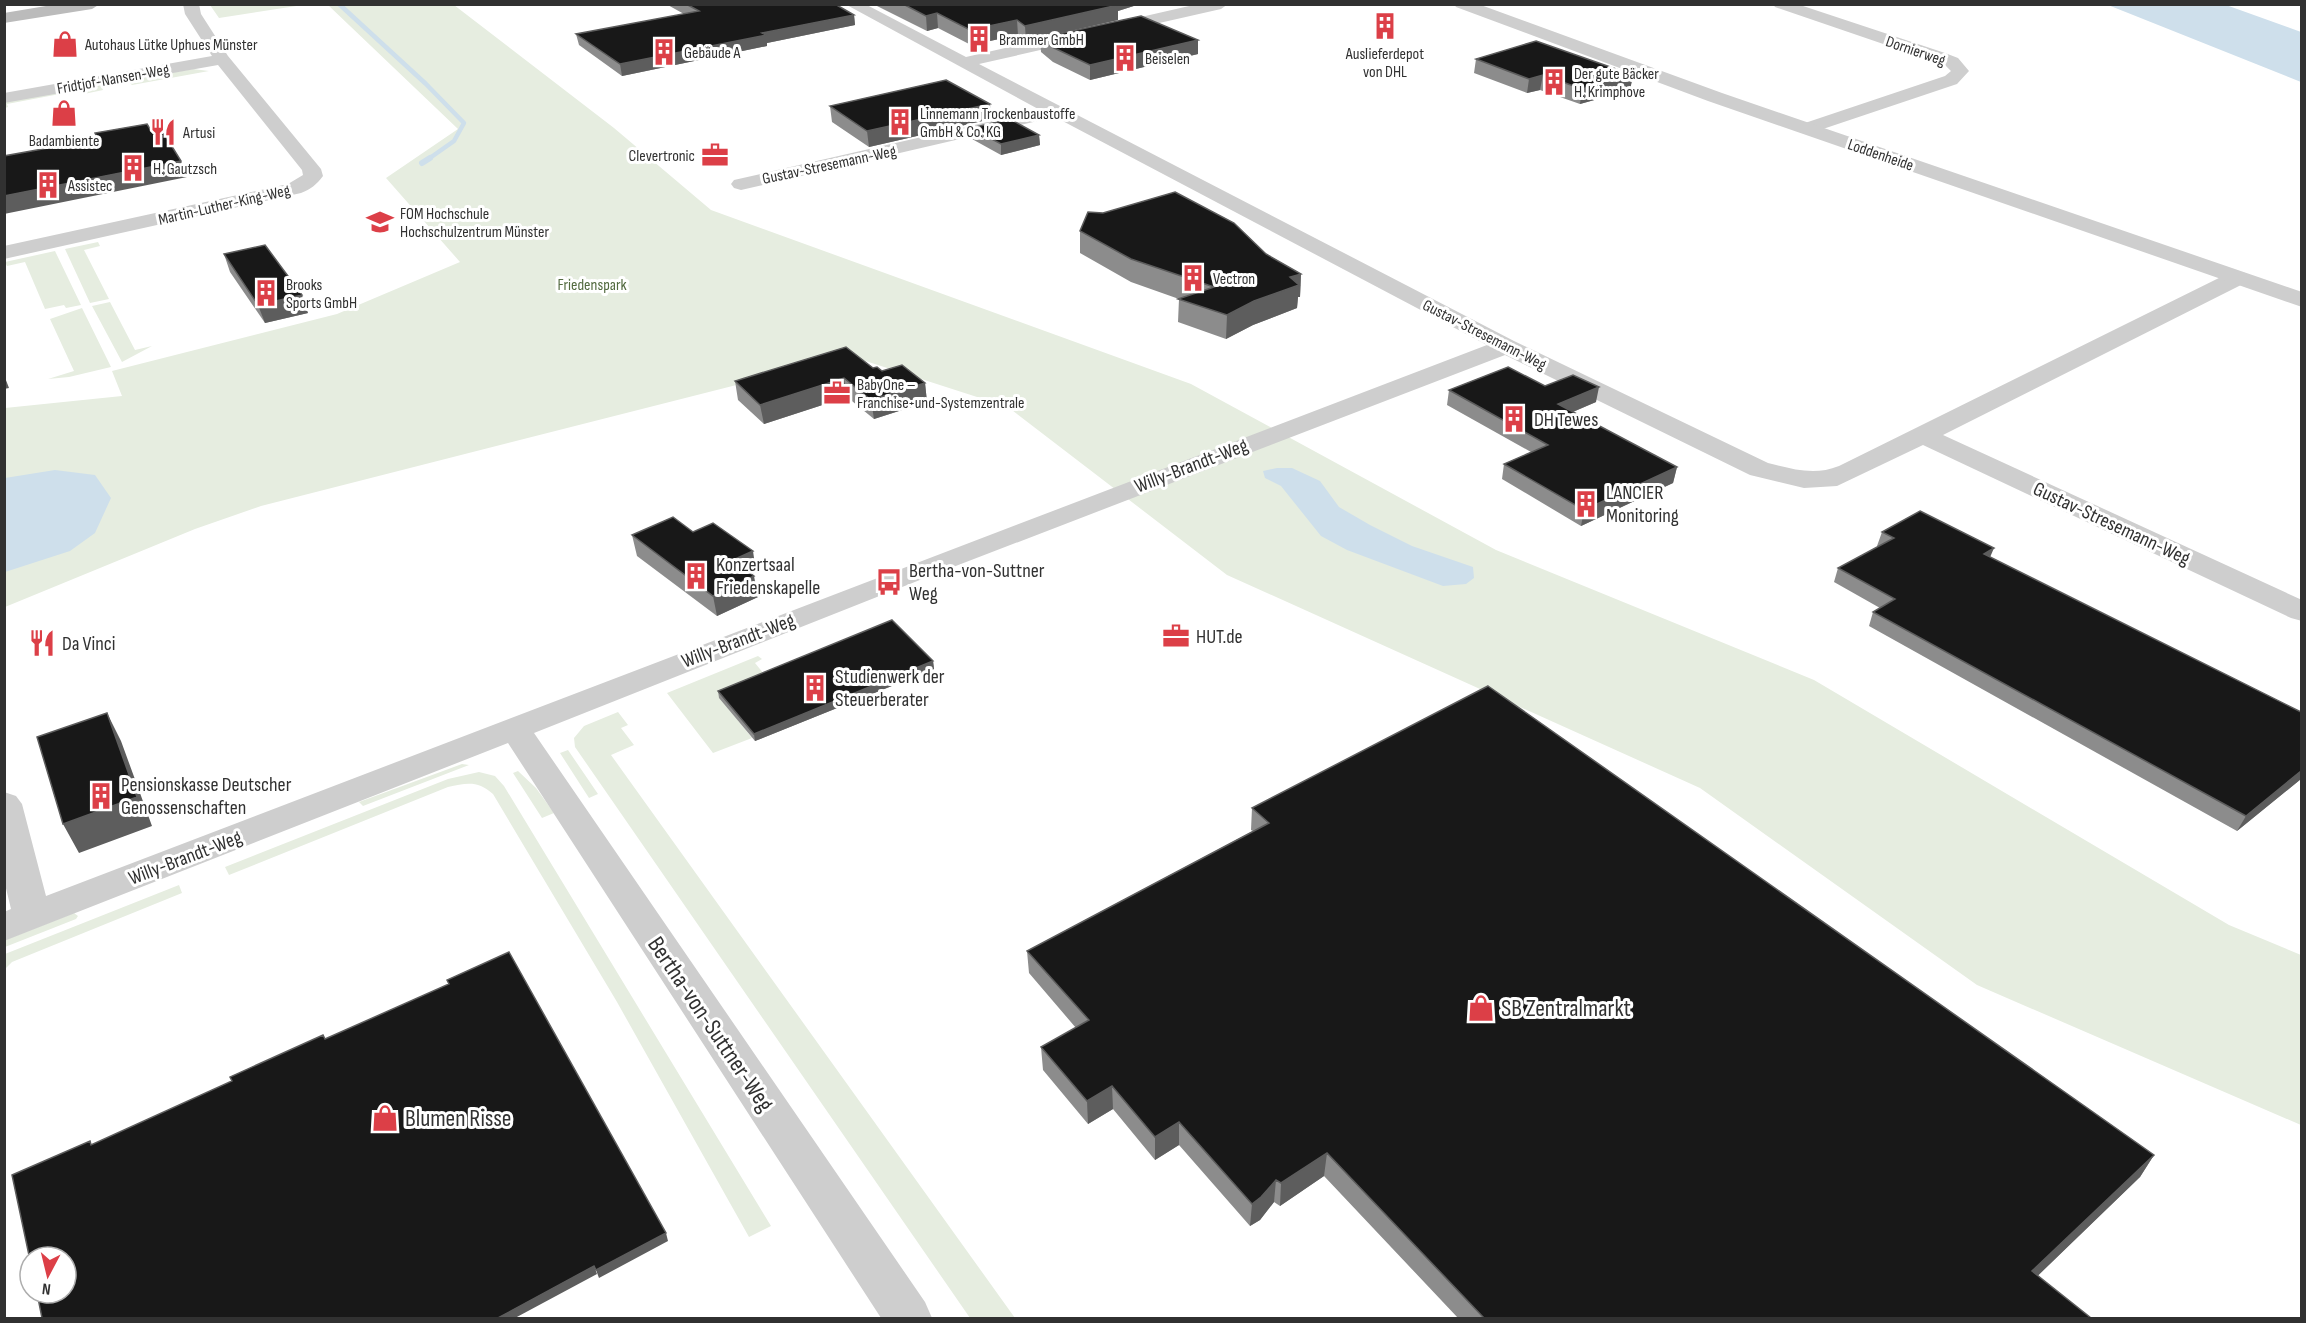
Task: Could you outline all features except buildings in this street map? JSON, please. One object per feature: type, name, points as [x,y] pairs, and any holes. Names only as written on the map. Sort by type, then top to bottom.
[{"type":"main road","points":[[4,13],[55,4]]},
{"type":"main road","points":[[4,18],[92,4]]},
{"type":"street","name":"Gustav-Stresemann-Weg","points":[[852,4],[1506,346],[1759,470],[1781,477],[1827,480],[1848,472],[2237,278]]},
{"type":"street","points":[[965,62],[1221,4]]},
{"type":"street","name":"Loddenheide","points":[[1462,4],[1808,128],[2301,300]]},
{"type":"street","name":"Dornierweg","points":[[1780,4],[1939,57],[1952,62],[1961,71],[1951,80],[1808,128]]},
{"type":"street","name":"Martin-Luther-King-Weg","points":[[4,253],[266,196],[300,187],[311,180],[313,176],[311,169],[222,59],[192,9],[176,5]]},
{"type":"street","name":"Fridtjof-Nansen-Weg","points":[[4,98],[222,59]]},
{"type":"street","name":"Gustav-Stresemann-Weg","points":[[741,184],[1058,111]]},
{"type":"street","name":"Willy-Brandt-Weg","points":[[18,921],[1136,486],[1506,346]]},
{"type":"street","name":"Gustav-Stresemann-Weg","points":[[1923,435],[2301,612]]},
{"type":"street","name":"Bertha-von-Suttner-Weg","points":[[515,729],[908,1318]]},
{"type":"street","points":[[4,804],[18,921]]},
{"type":"green space","points":[[210,5],[303,5],[219,18]]},
{"type":"green space","name":"Friedenspark","points":[[328,5],[454,5],[614,128],[711,210],[1191,384],[1496,550],[1814,680],[2229,925],[2301,955],[2301,1125],[1977,985],[1700,788],[1227,575],[1008,407],[850,356],[261,506],[195,529],[5,607],[5,408],[122,396],[112,371],[337,314],[460,262],[386,178],[458,129]]},
{"type":"green space","points":[[193,69],[209,71],[132,85],[129,82],[102,87],[103,90],[84,94],[81,90],[7,104],[8,107],[5,108],[5,101]]},
{"type":"green space","points":[[98,242],[100,246],[84,250],[109,299],[90,303],[65,249]]},
{"type":"green space","points":[[55,251],[81,305],[66,308],[64,305],[45,309],[25,262],[7,266],[5,262]]},
{"type":"green space","points":[[110,302],[135,350],[152,346],[122,362],[92,306]]},
{"type":"green space","points":[[82,308],[111,367],[69,377],[48,379],[74,371],[50,319]]},
{"type":"green space","points":[[758,656],[762,659],[755,663],[768,679],[720,698],[752,738],[713,753],[667,693]]},
{"type":"green space","points":[[618,712],[628,725],[621,728],[634,745],[611,755],[1015,1318],[970,1318],[575,747],[574,738],[584,726]]},
{"type":"green space","points":[[568,750],[598,794],[589,798],[560,753]]},
{"type":"green space","points":[[462,764],[469,765],[363,806],[359,802]]},
{"type":"green space","points":[[518,771],[536,788],[554,813],[542,818],[513,773]]},
{"type":"green space","points":[[479,772],[495,776],[504,786],[771,1226],[749,1237],[617,1002],[493,794],[482,786],[461,784],[448,787],[229,875],[225,867],[448,779]]},
{"type":"green space","points":[[179,885],[182,893],[12,962],[5,969],[5,954]]},
{"type":"green space","points":[[74,913],[78,916],[76,919],[5,947],[5,940]]},
{"type":"water","points":[[2108,5],[2226,5],[2301,32],[2301,82]]},
{"type":"water","points":[[1292,468],[1320,481],[1339,507],[1412,546],[1473,567],[1474,578],[1466,584],[1443,586],[1347,550],[1321,536],[1281,486],[1265,478],[1263,471]]},
{"type":"water","points":[[55,470],[95,475],[111,498],[95,533],[70,551],[5,572],[5,478]]},
{"type":"waterway","points":[[339,4],[426,84],[464,123],[454,141],[429,159]]},
{"type":"waterway","points":[[422,163],[429,159]]},
{"type":"place","name":"Auslieferdepot von DHL","points":[[1385,26]]},
{"type":"place","name":"Brammer GmbH","points":[[979,39]]},
{"type":"place","name":"Autohaus Lütke Uphues Münster","points":[[65,44]]},
{"type":"place","name":"Gebäude A","points":[[664,52]]},
{"type":"place","name":"Beiselen","points":[[1125,58]]},
{"type":"place","name":"Der gute Bäcker H. Krimphove","points":[[1554,82]]},
{"type":"place","name":"Badambiente","points":[[64,113]]},
{"type":"place","name":"Linnemann Trockenbaustoffe GmbH & Co. KG","points":[[900,122]]},
{"type":"place","name":"Artusi","points":[[163,132]]},
{"type":"place","name":"Clevertronic","points":[[715,155]]},
{"type":"place","name":"H. Gautzsch","points":[[133,168]]},
{"type":"place","name":"Assistec","points":[[48,185]]},
{"type":"place","name":"FOM Hochschule Hochschulzentrum Münster","points":[[380,222]]},
{"type":"place","name":"Vectron","points":[[1193,278]]},
{"type":"place","name":"Brooks Sports GmbH","points":[[266,293]]},
{"type":"place","name":"BabyOne – Franchise-und-Systemzentrale","points":[[837,393]]},
{"type":"place","name":"DH Tewes","points":[[1514,419]]},
{"type":"place","name":"LANCIER Monitoring","points":[[1586,504]]},
{"type":"place","name":"Konzertsaal Friedenskapelle","points":[[696,576]]},
{"type":"place","name":"Bertha-von-Suttner Weg","points":[[889,582]]},
{"type":"place","name":"HUT.de","points":[[1176,636]]},
{"type":"place","name":"Da Vinci","points":[[42,643]]},
{"type":"place","name":"Studienwerk der Steuerberater","points":[[815,688]]},
{"type":"place","name":"Pensionskasse Deutscher Genossenschaften","points":[[101,796]]},
{"type":"place","name":"SB Zentralmarkt","points":[[1481,1008]]},
{"type":"place","name":"Blumen Risse","points":[[385,1118]]}]
